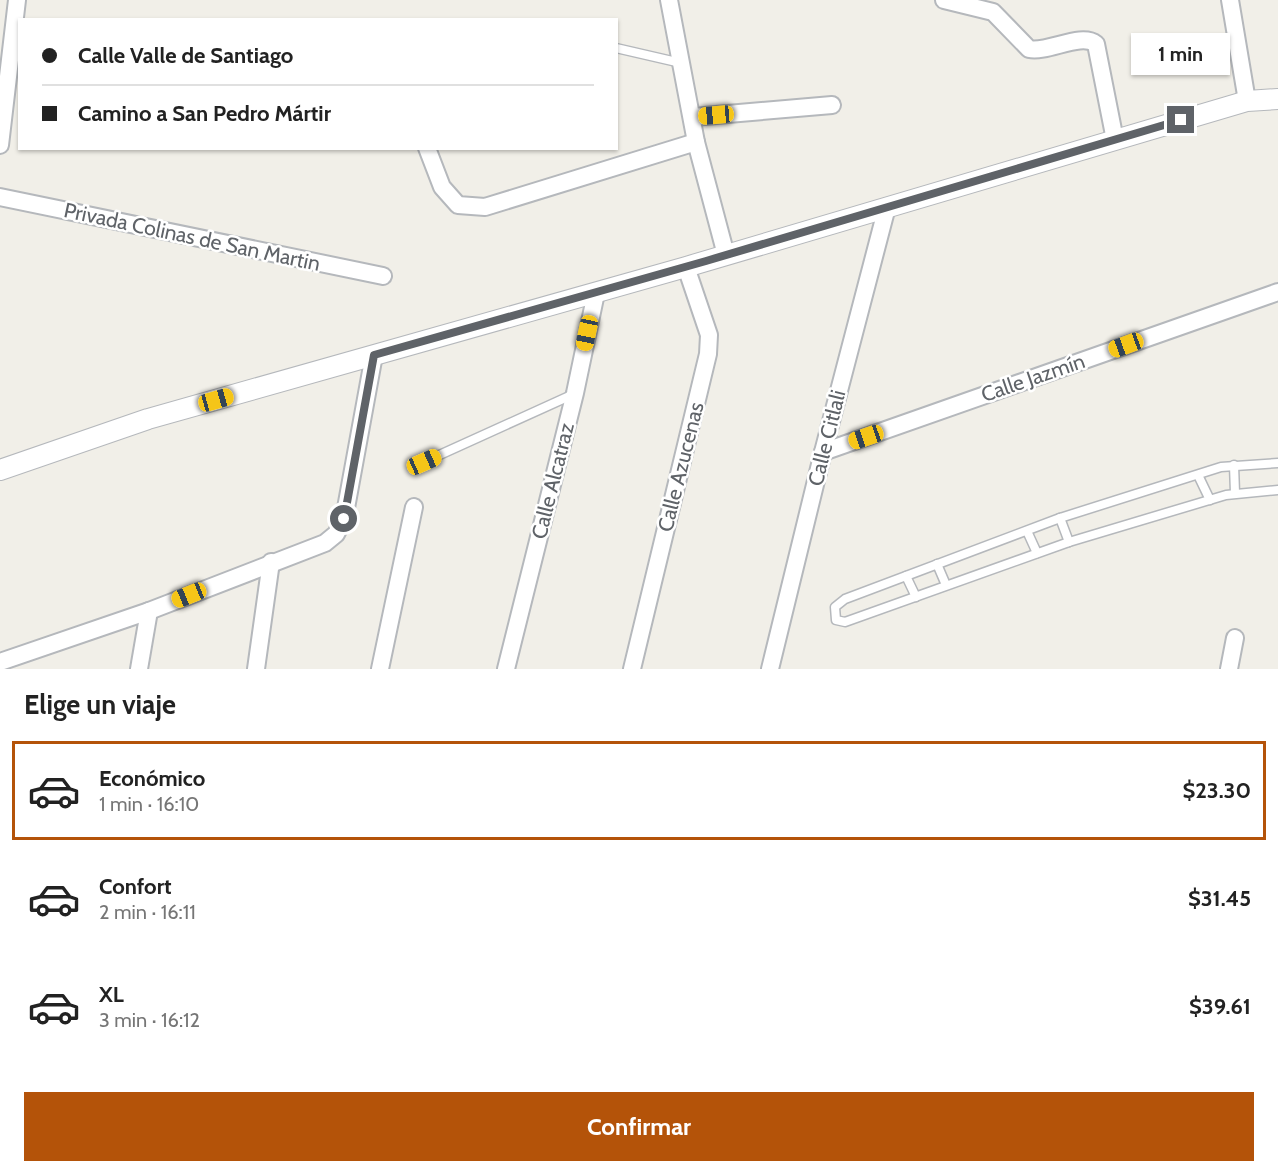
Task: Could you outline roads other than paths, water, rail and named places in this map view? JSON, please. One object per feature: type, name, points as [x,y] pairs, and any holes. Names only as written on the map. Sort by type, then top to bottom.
[{"type":"street","points":[[0,145],[16,48],[17,0]]},
{"type":"street","points":[[669,0],[696,142],[726,255]]},
{"type":"street","points":[[944,0],[993,12],[1029,49],[1038,50],[1083,40],[1091,40],[1096,44],[1115,140]]},
{"type":"street","points":[[1230,0],[1247,101]]},
{"type":"street","points":[[0,470],[148,419],[687,267],[1247,101],[1278,99]]},
{"type":"street","points":[[693,117],[832,105]]},
{"type":"street","points":[[428,150],[442,187],[458,205],[485,207],[696,142]]},
{"type":"street","name":"Privada Colinas de San Martin","points":[[0,197],[383,276]]},
{"type":"street","name":"Calle Citlali","points":[[770,669],[823,452],[887,207]]},
{"type":"street","name":"Calle Azucenas","points":[[632,669],[708,354],[709,335],[687,267]]},
{"type":"street","name":"Calle Alcatraz","points":[[506,669],[575,393],[596,292]]},
{"type":"street","name":"Calle Jazmín","points":[[823,452],[1278,292]]},
{"type":"street","points":[[0,662],[18,662],[271,562],[325,543],[336,534],[340,526],[374,355]]},
{"type":"street","points":[[380,669],[414,507]]},
{"type":"street","points":[[256,669],[271,562]]},
{"type":"street","points":[[139,669],[149,611]]},
{"type":"street","points":[[1229,669],[1236,638]]},
{"type":"lane","points":[[618,48],[682,63]]},
{"type":"lane","points":[[424,462],[575,393]]},
{"type":"lane","points":[[1278,463],[1234,465],[1060,518],[845,599],[835,607],[836,620],[845,622],[1069,542],[1210,500],[1236,493],[1278,490]]},
{"type":"lane","points":[[1234,465],[1236,493]]},
{"type":"lane","points":[[1198,475],[1210,500]]},
{"type":"lane","points":[[1060,518],[1069,542]]},
{"type":"lane","points":[[1027,531],[1037,553]]},
{"type":"lane","points":[[937,564],[946,585]]},
{"type":"lane","points":[[906,576],[916,597]]}]
